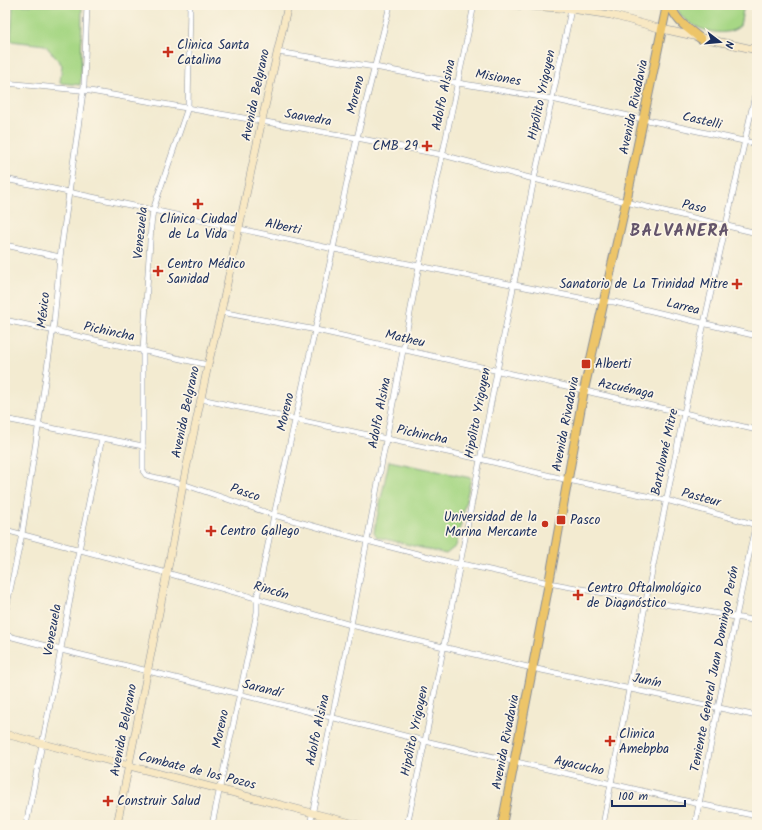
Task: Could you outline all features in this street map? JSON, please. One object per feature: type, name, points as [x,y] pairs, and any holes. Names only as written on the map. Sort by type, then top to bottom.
[{"type":"main road","name":"Avenida Belgrano","points":[[118,825],[208,365],[288,5]]},
{"type":"main road","points":[[515,5],[571,7],[612,15],[662,29],[757,50]]},
{"type":"main road","name":"Avenida Rivadavia","points":[[502,825],[549,583],[584,390],[626,202],[667,5]]},
{"type":"main road","points":[[671,5],[678,20],[701,38]]},
{"type":"main road","name":"Combate de los Pozos","points":[[5,734],[359,825]]},
{"type":"street","name":"México","points":[[5,614],[22,534],[53,331],[60,257],[84,90],[87,5]]},
{"type":"street","name":"Venezuela","points":[[143,446],[143,350],[153,210],[188,108],[190,5]]},
{"type":"street","name":"Moreno","points":[[212,825],[257,612],[257,598],[274,515],[316,330],[357,138],[390,5]]},
{"type":"street","name":"Adolfo Alsina","points":[[310,825],[351,624],[419,266],[474,5]]},
{"type":"street","name":"Hipólito Yrigoyen","points":[[407,825],[444,647],[534,179],[571,7]]},
{"type":"street","name":"Misiones","points":[[277,52],[374,67],[552,99],[643,119]]},
{"type":"street","name":"Saavedra","points":[[5,83],[84,90],[262,120],[357,138],[442,155],[626,202]]},
{"type":"street","name":"Bartolomé Mitre","points":[[604,825],[646,601],[684,413],[757,86]]},
{"type":"street","name":"Castelli","points":[[643,119],[757,144]]},
{"type":"street","name":"Alberti","points":[[5,179],[333,249],[595,301],[604,301]]},
{"type":"street","name":"Paso","points":[[626,202],[757,233]]},
{"type":"street","points":[[5,245],[60,257]]},
{"type":"street","name":"Larrea","points":[[604,301],[614,302],[757,336]]},
{"type":"street","name":"Matheu","points":[[221,312],[316,330],[584,390]]},
{"type":"street","name":"Pichincha","points":[[5,320],[208,365]]},
{"type":"street","name":"Azcuénaga","points":[[584,390],[757,430]]},
{"type":"street","name":"Pichincha","points":[[201,399],[480,459],[568,480]]},
{"type":"street","points":[[5,419],[143,446]]},
{"type":"street","name":"Venezuela","points":[[26,825],[61,650],[78,550],[102,438]]},
{"type":"street","name":"Pasco","points":[[143,446],[143,471],[146,475],[184,484],[274,515],[453,564],[460,564],[549,583],[757,621]]},
{"type":"street","name":"Pasteur","points":[[568,480],[666,500],[756,524]]},
{"type":"street","name":"Teniente General Juan Domingo Perón","points":[[696,825],[757,517]]},
{"type":"street","name":"Rincón","points":[[5,530],[351,624],[532,668]]},
{"type":"street","name":"Sarandí","points":[[5,636],[331,718],[514,762]]},
{"type":"street","name":"Junín","points":[[532,668],[757,716]]},
{"type":"street","name":"Ayacucho","points":[[514,762],[611,785],[757,816]]},
{"type":"green space","points":[[13,5],[82,5],[80,85],[60,83],[62,65],[45,45],[11,41]]},
{"type":"green space","points":[[676,5],[744,5],[740,26],[734,30],[717,32],[708,31],[691,24],[680,14]]},
{"type":"green space","points":[[389,461],[471,478],[456,546],[446,554],[377,537],[374,532]]},
{"type":"place","name":"Clinica Santa Catalina","points":[[168,52]]},
{"type":"place","name":"CMB 29","points":[[427,146]]},
{"type":"place","name":"Clínica Ciudad de La Vida","points":[[198,204]]},
{"type":"place","name":"Centro Médico Sanidad","points":[[158,271]]},
{"type":"place","name":"Sanatorio de La Trinidad Mitre","points":[[737,284]]},
{"type":"place","name":"Alberti","points":[[586,364]]},
{"type":"place","name":"Pasco","points":[[561,520]]},
{"type":"place","name":"Universidad de la Marina Mercante","points":[[545,524]]},
{"type":"place","name":"Centro Gallego","points":[[211,531]]},
{"type":"place","name":"Centro Oftalmológico de Diagnóstico","points":[[578,595]]},
{"type":"place","name":"Clinica Amebpba","points":[[610,741]]},
{"type":"place","name":"Construir Salud","points":[[108,801]]},
{"type":"district","name":"BALVANERA","points":[[680,231]]}]
